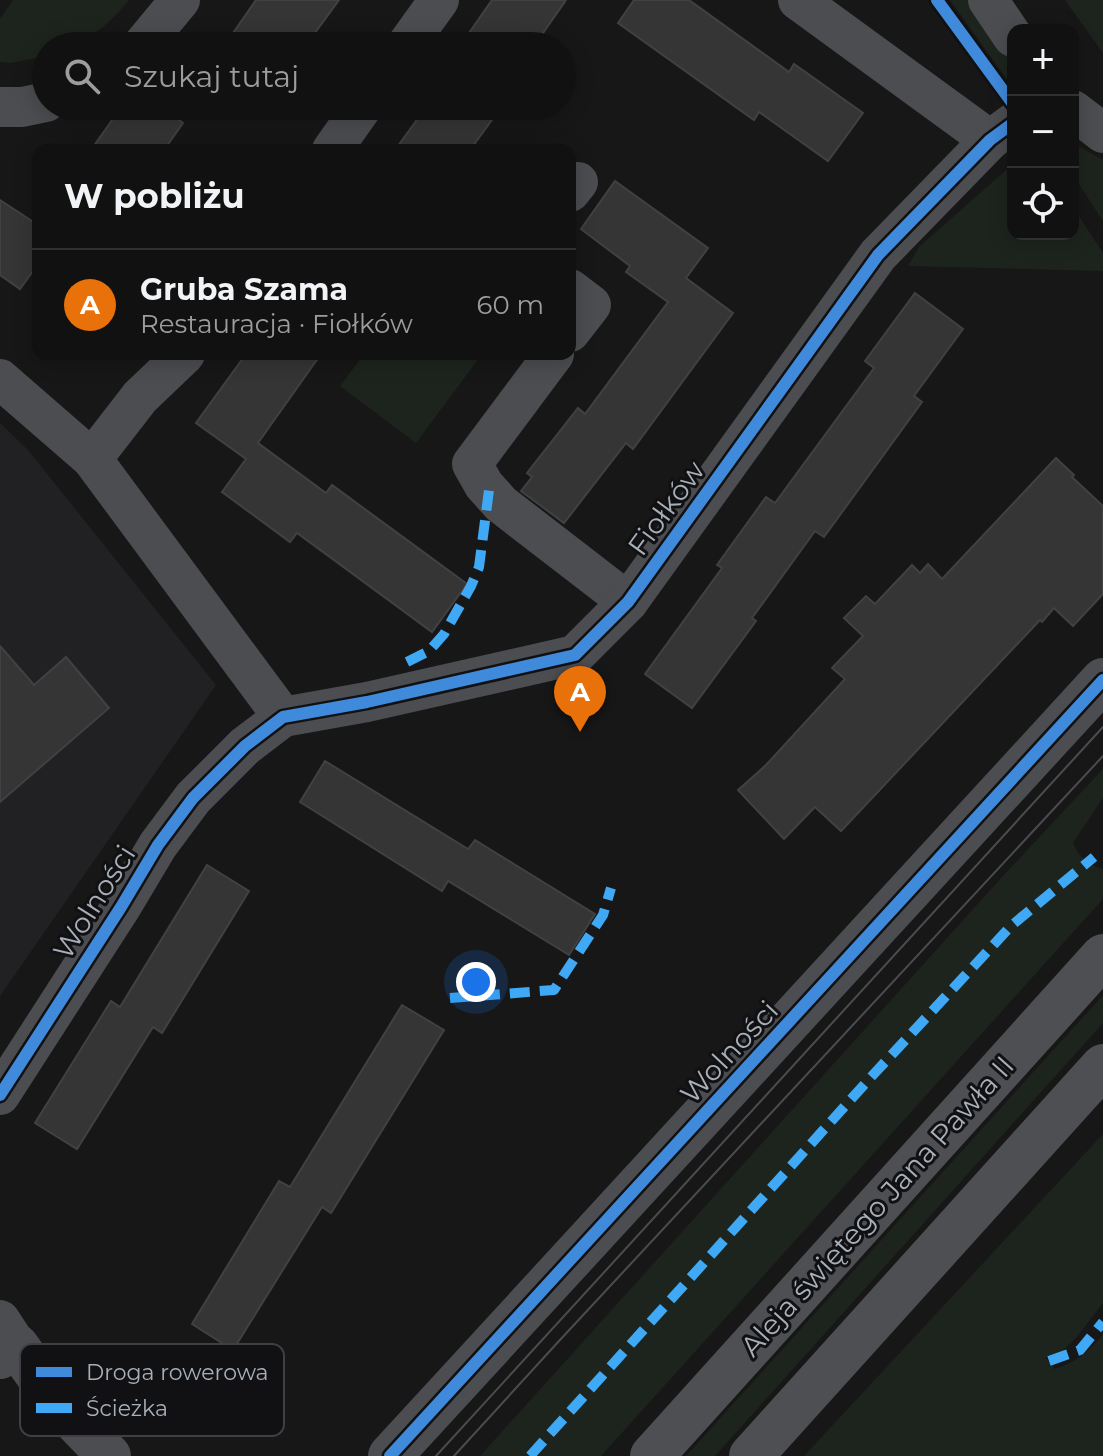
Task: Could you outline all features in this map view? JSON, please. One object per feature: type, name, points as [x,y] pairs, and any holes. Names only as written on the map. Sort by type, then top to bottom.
[{"type":"main road","name":"Aleja świętego Jana Pawła II","points":[[652,1456],[1103,956]]},
{"type":"main road","points":[[751,1456],[1103,1066]]},
{"type":"street","points":[[154,32],[180,0]]},
{"type":"street","points":[[416,32],[439,0]]},
{"type":"street","name":"Fiołków","points":[[245,746],[283,717],[367,702],[575,655],[628,602],[878,255],[1002,131],[798,0]]},
{"type":"street","points":[[988,0],[1007,28]]},
{"type":"street","points":[[0,107],[32,105]]},
{"type":"street","points":[[1079,115],[1103,133]]},
{"type":"street","points":[[336,144],[353,120]]},
{"type":"street","points":[[576,294],[591,305],[576,324]]},
{"type":"street","points":[[92,459],[140,397],[179,360]]},
{"type":"street","points":[[550,360],[472,464],[484,485],[501,504],[628,602]]},
{"type":"street","points":[[0,379],[92,459],[283,717]]},
{"type":"street","name":"Wolności","points":[[390,1456],[1103,680]]},
{"type":"street","name":"Wolności","points":[[0,1095],[158,845],[193,798],[245,746]]},
{"type":"street","points":[[6,1341],[20,1358]]},
{"type":"street","points":[[72,1436],[82,1456]]},
{"type":"street","points":[[90,1436],[109,1456]]},
{"type":"shaded area","points":[[13,0],[129,0],[96,32],[32,32],[32,59],[11,63],[0,62],[0,19]]},
{"type":"shaded area","points":[[950,0],[969,0],[1007,54],[1007,80]]},
{"type":"shaded area","points":[[1065,0],[1103,0],[1103,53]]},
{"type":"shaded area","points":[[1079,146],[1103,160],[1103,221],[1079,184]]},
{"type":"shaded area","points":[[1007,169],[1007,240],[1079,240],[1079,216],[1103,253],[1103,271],[908,266],[919,247]]},
{"type":"shaded area","points":[[360,360],[478,360],[416,443],[340,386]]},
{"type":"shaded area","points":[[0,423],[28,450],[216,685],[0,996]]},
{"type":"shaded area","points":[[1103,769],[1103,798],[1073,843],[1085,860],[1103,869],[1103,899],[601,1456],[480,1456],[1002,877]]},
{"type":"shaded area","points":[[1103,995],[1103,1023],[715,1456],[686,1456]]},
{"type":"shaded area","points":[[1103,1134],[1103,1303],[1076,1338],[1062,1351],[1045,1357],[1055,1369],[1063,1366],[1082,1356],[1103,1334],[1103,1456],[804,1456]]},
{"type":"building","points":[[256,0],[339,0],[316,32],[234,32]]},
{"type":"building","points":[[492,0],[566,0],[544,32],[470,32]]},
{"type":"building","points":[[634,0],[689,0],[789,72],[794,64],[863,113],[828,161],[759,112],[754,120],[618,23]]},
{"type":"building","points":[[112,120],[179,120],[183,123],[168,144],[95,144]]},
{"type":"building","points":[[417,120],[492,120],[474,144],[399,144]]},
{"type":"building","points":[[615,181],[708,248],[686,278],[733,313],[633,449],[626,443],[564,523],[521,491],[532,477],[527,473],[578,408],[585,414],[668,302],[626,272],[630,266],[581,229]]},
{"type":"building","points":[[0,200],[32,221],[32,272],[20,289],[0,275]]},
{"type":"building","points":[[915,293],[963,329],[914,396],[922,402],[824,537],[815,531],[752,618],[756,621],[692,708],[645,674],[722,568],[717,565],[766,497],[775,503],[874,368],[865,361]]},
{"type":"building","points":[[242,360],[317,360],[258,443],[326,493],[332,485],[467,584],[432,632],[297,533],[290,542],[222,492],[246,459],[196,423]]},
{"type":"building","points":[[1056,458],[1103,506],[1103,594],[1073,626],[1054,608],[1042,622],[1040,620],[841,831],[815,807],[784,839],[738,790],[766,765],[845,679],[832,668],[863,636],[844,618],[866,596],[875,604],[912,565],[920,573],[928,564],[942,579]]},
{"type":"building","points":[[0,646],[34,685],[66,657],[109,708],[0,802]]},
{"type":"building","points":[[325,761],[468,849],[475,840],[595,914],[569,955],[448,881],[442,891],[300,802]]},
{"type":"building","points":[[207,865],[249,891],[162,1033],[153,1027],[77,1149],[35,1123],[111,1001],[120,1007]]},
{"type":"building","points":[[402,1005],[444,1030],[331,1213],[322,1207],[237,1344],[224,1344],[192,1324],[279,1181],[290,1187]]},
{"type":"tram line","points":[[436,1456],[1103,727]]},
{"type":"tram line","points":[[454,1456],[1103,756]]},
{"type":"marked path","points":[[407,662],[429,651],[444,634],[471,586],[479,567],[489,490]]},
{"type":"marked path","points":[[530,1456],[1011,926],[1094,857]]},
{"type":"marked path","points":[[450,998],[554,990],[603,915],[611,888]]},
{"type":"marked path","points":[[1049,1361],[1080,1350],[1103,1322]]},
{"type":"cycle path","points":[[937,0],[1007,96]]},
{"type":"cycle path","points":[[0,1095],[158,845],[193,798],[245,746],[283,717],[367,702],[575,655],[628,602],[878,255],[990,140],[1007,127]]},
{"type":"cycle path","points":[[390,1456],[1103,680]]},
{"type":"place","name":"Gruba Szama","points":[[580,732]]}]
